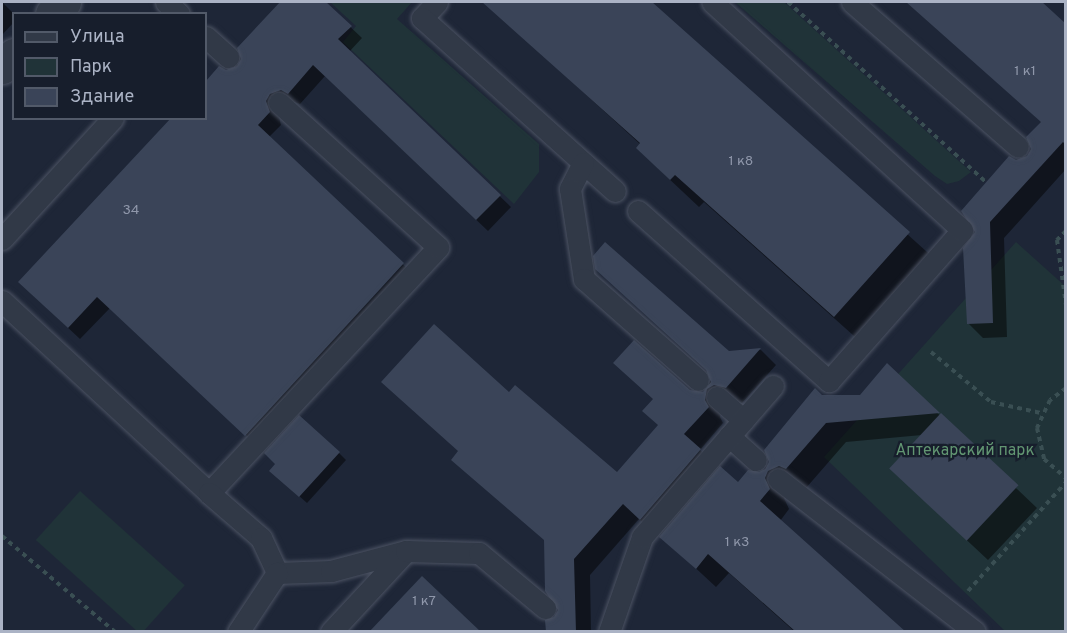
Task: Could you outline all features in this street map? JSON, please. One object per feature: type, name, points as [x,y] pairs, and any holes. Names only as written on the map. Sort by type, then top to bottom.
[{"type":"lane","points":[[436,2],[422,18],[615,191]]},
{"type":"lane","points":[[638,211],[795,360],[829,381],[962,230],[712,2]]},
{"type":"lane","points":[[852,2],[1018,147]]},
{"type":"lane","points":[[207,38],[228,57]]},
{"type":"lane","points":[[209,492],[438,247],[279,104]]},
{"type":"lane","points":[[2,239],[111,120]]},
{"type":"lane","points":[[583,164],[570,189],[584,279],[698,380]]},
{"type":"lane","points":[[2,301],[261,538],[278,573]]},
{"type":"lane","points":[[609,632],[642,537],[772,386]]},
{"type":"lane","points":[[717,397],[743,420]]},
{"type":"lane","points":[[729,436],[756,460]]},
{"type":"lane","points":[[778,479],[951,610],[975,632]]},
{"type":"lane","points":[[278,573],[331,571],[406,551],[479,553],[545,608]]},
{"type":"lane","points":[[331,632],[406,551]]},
{"type":"lane","points":[[238,632],[278,573]]},
{"type":"path","points":[[788,2],[986,182]]},
{"type":"path","points":[[1065,231],[1057,240],[1065,304]]},
{"type":"path","points":[[931,352],[991,402],[1041,413]]},
{"type":"path","points":[[951,610],[1065,480],[1044,459],[1038,444],[1041,413],[1065,388]]},
{"type":"path","points":[[2,536],[116,632]]},
{"type":"green space","points":[[330,2],[412,2],[397,19],[539,144],[539,172],[514,204],[343,42],[356,26]]},
{"type":"green space","points":[[735,2],[784,2],[971,172],[959,181],[947,184],[935,176]]},
{"type":"green space","name":"Аптекарский парк","points":[[1016,242],[1065,286],[1065,631],[1005,631],[824,457]]},
{"type":"green space","points":[[80,491],[185,585],[143,632],[138,632],[36,540]]},
{"type":"building","points":[[280,2],[326,2],[352,26],[338,39],[501,195],[476,220],[313,65],[288,94],[281,90],[270,94],[266,101],[270,112],[258,125],[404,263],[245,436],[97,297],[68,328],[18,282],[169,120],[207,120],[207,80],[219,66],[226,70],[237,66],[241,59],[237,48]]},
{"type":"building","points":[[482,2],[652,2],[910,232],[834,317],[675,175],[670,180],[636,148],[640,143]]},
{"type":"building","points":[[906,2],[1042,2],[1065,23],[1065,144],[1063,142],[990,222],[993,323],[967,324],[963,248],[975,232],[961,211],[1009,156],[1016,160],[1027,156],[1031,149],[1026,137],[1041,122]]},
{"type":"building","points":[[605,242],[729,351],[761,348],[726,388],[714,385],[707,389],[705,400],[709,407],[684,434],[701,449],[640,520],[623,504],[574,559],[576,632],[546,632],[545,620],[554,617],[558,610],[545,591],[544,540],[451,460],[458,451],[381,382],[434,324],[509,392],[515,385],[617,472],[658,425],[642,411],[653,399],[613,363],[634,340],[690,390],[703,392],[711,382],[706,370],[595,269],[593,256]]},
{"type":"building","points":[[887,363],[940,413],[826,423],[786,469],[779,466],[768,471],[765,478],[770,489],[760,501],[906,632],[796,632],[708,554],[696,569],[659,537],[720,466],[738,482],[748,470],[759,472],[765,469],[769,462],[764,450],[815,388],[822,395],[860,395]]},
{"type":"building","points":[[941,413],[1019,485],[967,541],[889,469]]},
{"type":"building","points":[[299,415],[340,452],[299,497],[269,471],[275,464],[264,453]]},
{"type":"building","points":[[422,576],[481,632],[369,632]]}]
